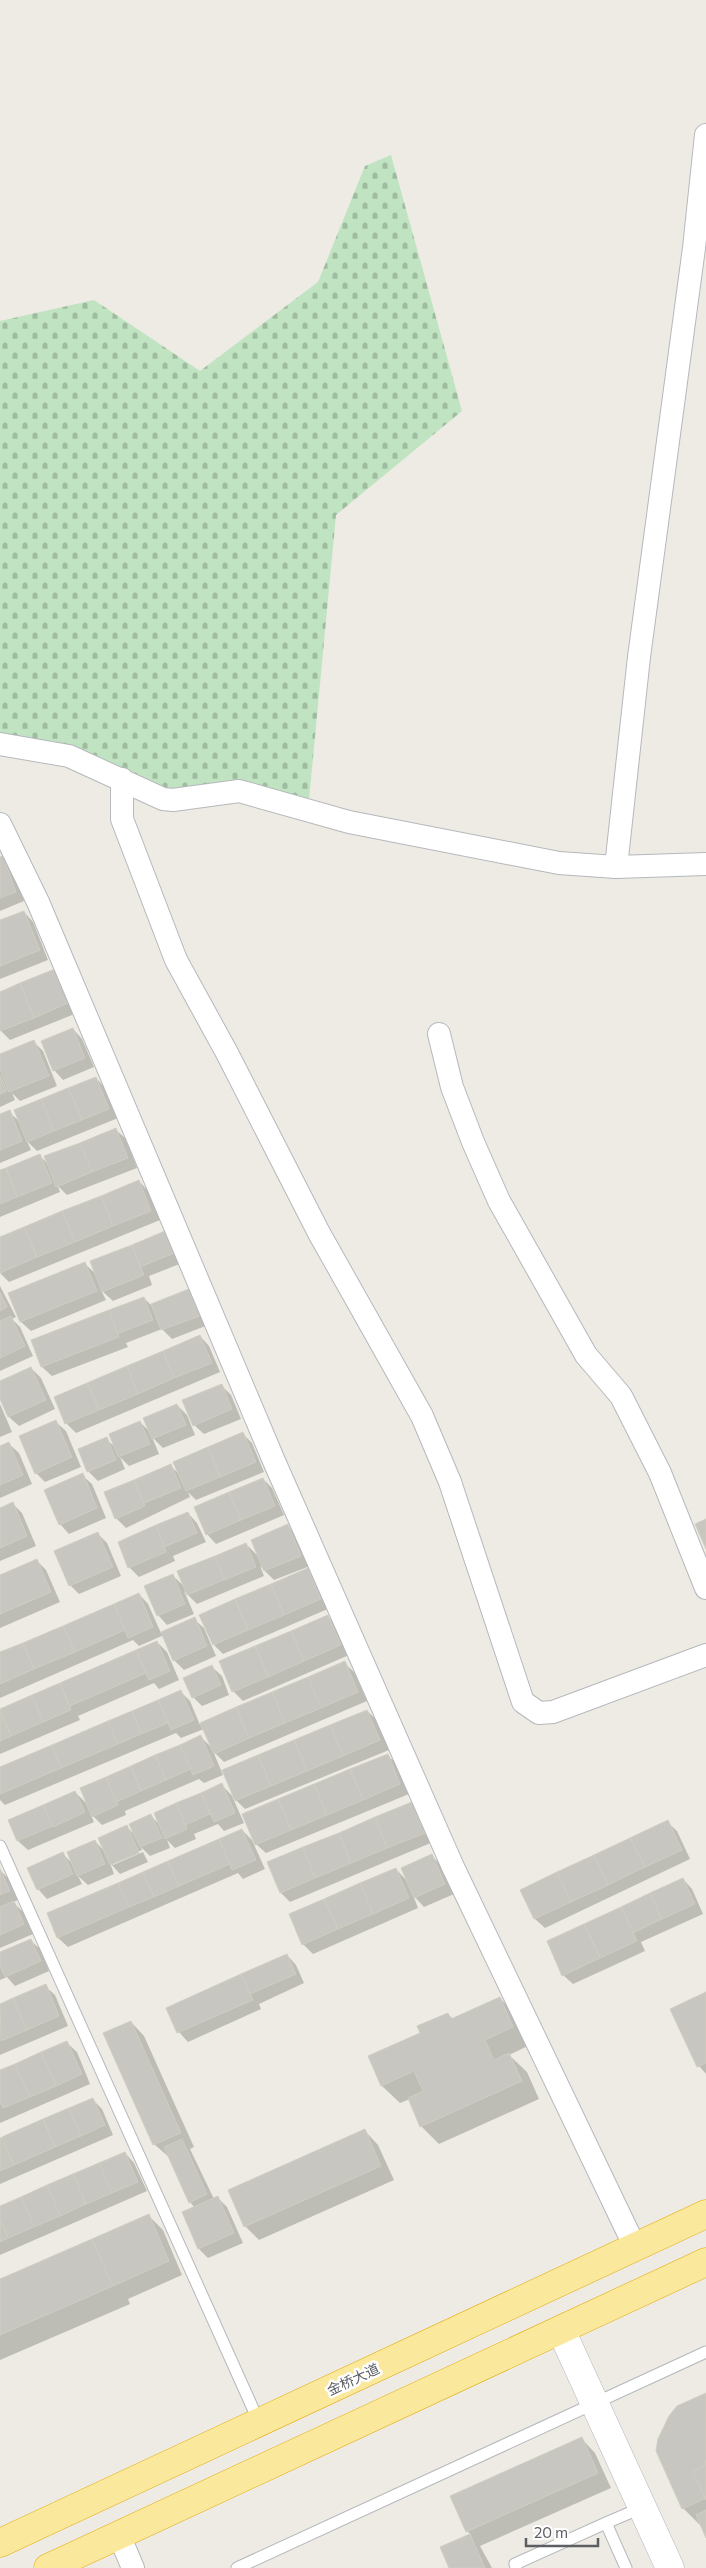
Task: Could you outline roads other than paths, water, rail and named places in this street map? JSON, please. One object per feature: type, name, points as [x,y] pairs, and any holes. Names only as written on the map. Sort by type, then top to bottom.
[{"type":"highway","name":"金桥大道","points":[[0,2543],[706,2214]]},
{"type":"highway","points":[[48,2568],[706,2262]]},
{"type":"street","points":[[616,866],[639,658],[694,248],[706,135]]},
{"type":"street","points":[[0,744],[69,756],[163,799],[173,800],[239,790],[349,822],[559,863],[616,866],[706,864]]},
{"type":"street","points":[[122,779],[122,819],[176,960],[227,1053],[319,1233],[422,1416],[450,1482],[523,1702],[539,1713],[553,1712],[706,1655]]},
{"type":"street","points":[[0,824],[38,902],[274,1460],[453,1867],[635,2247]]},
{"type":"street","points":[[439,1034],[452,1087],[498,1201],[586,1356],[622,1396],[660,1473],[706,1588]]},
{"type":"street","points":[[561,2330],[670,2568]]},
{"type":"street","points":[[120,2535],[133,2568]]},
{"type":"lane","points":[[0,1846],[259,2422]]},
{"type":"lane","points":[[237,2568],[706,2352]]},
{"type":"lane","points":[[516,2568],[514,2564],[642,2508]]},
{"type":"lane","points":[[606,2523],[626,2568]]}]
